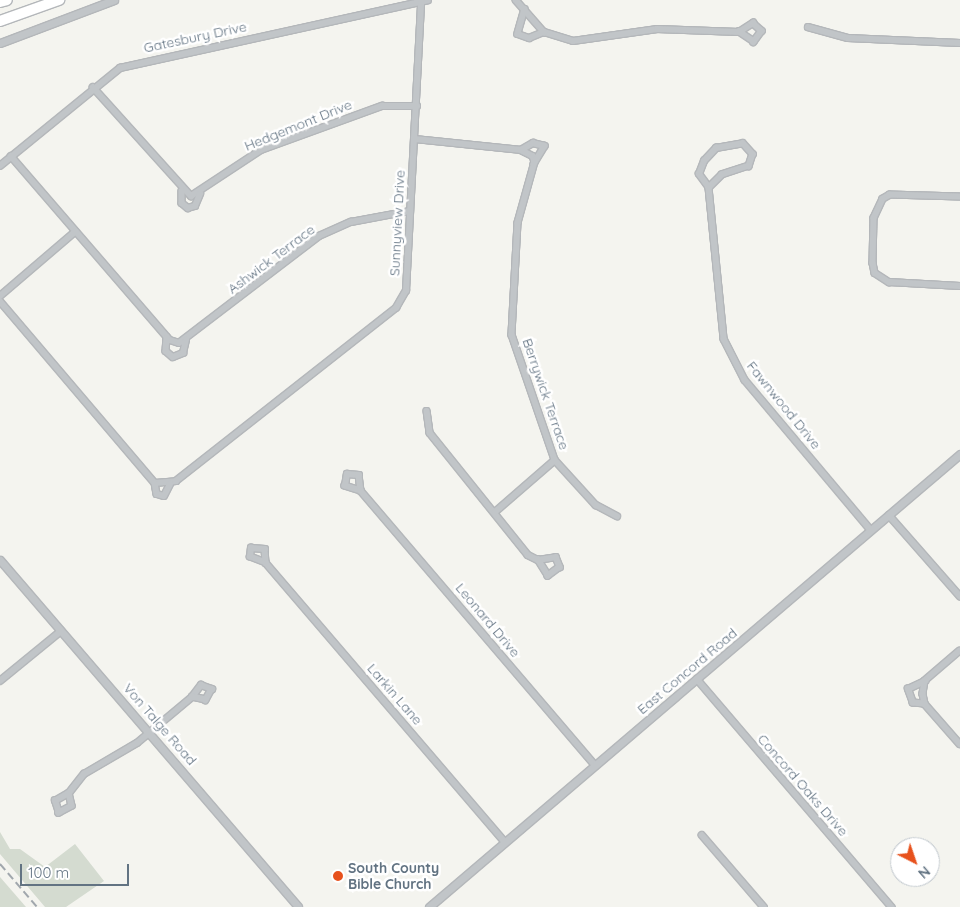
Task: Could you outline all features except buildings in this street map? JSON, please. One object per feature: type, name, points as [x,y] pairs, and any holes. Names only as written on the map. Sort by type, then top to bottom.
[{"type":"highway","points":[[0,2],[8,0]]},
{"type":"highway","points":[[0,21],[59,0]]},
{"type":"street","points":[[0,43],[114,0]]},
{"type":"street","points":[[516,0],[544,32],[573,41],[657,29],[739,32]]},
{"type":"street","name":"Gatesbury Drive","points":[[0,166],[110,73],[135,62],[424,1]]},
{"type":"street","name":"Sunnyview Drive","points":[[0,300],[155,483],[158,494],[164,496],[170,484],[396,308],[406,292],[424,1]]},
{"type":"street","points":[[525,9],[518,34],[529,38],[544,32]]},
{"type":"street","points":[[808,27],[848,38],[960,44]]},
{"type":"street","name":"Hedgemont Drive","points":[[93,87],[182,191],[182,203],[188,208],[195,206],[200,194],[261,150],[382,106],[417,106]]},
{"type":"street","name":"Berrywick Terrace","points":[[415,138],[521,150],[533,143],[545,146],[534,164],[518,223],[512,335],[555,460],[596,505],[617,516]]},
{"type":"street","name":"Fawnwood Drive","points":[[709,188],[722,175],[749,166],[753,154],[743,143],[716,148],[704,161],[698,174],[709,188],[719,312],[733,361],[871,530]]},
{"type":"street","points":[[521,150],[533,156],[534,164]]},
{"type":"street","name":"Ashwick Terrace","points":[[11,156],[167,337],[166,351],[173,357],[183,353],[186,340],[320,236],[374,216],[410,211]]},
{"type":"street","points":[[182,191],[191,196],[200,194]]},
{"type":"street","points":[[960,197],[890,195],[877,206],[874,218],[875,273],[889,282],[960,286]]},
{"type":"street","points":[[0,296],[75,232]]},
{"type":"street","points":[[167,337],[179,343],[186,340]]},
{"type":"street","points":[[427,411],[430,433],[528,555],[538,560]]},
{"type":"street","name":"East Concord Road","points":[[429,907],[960,454]]},
{"type":"street","points":[[495,512],[555,460]]},
{"type":"street","points":[[155,483],[170,484]]},
{"type":"street","name":"Leonard Drive","points":[[361,491],[595,765]]},
{"type":"street","points":[[889,514],[960,596]]},
{"type":"street","name":"Von Talge Road","points":[[0,560],[151,732],[298,907]]},
{"type":"street","name":"Larkin Lane","points":[[266,563],[505,842]]},
{"type":"street","points":[[0,681],[61,631]]},
{"type":"street","points":[[925,704],[913,703],[908,689],[925,681],[960,651]]},
{"type":"street","name":"Concord Oaks Drive","points":[[697,679],[892,907]]},
{"type":"street","points":[[925,681],[925,704],[960,744]]},
{"type":"street","points":[[69,794],[84,774],[151,732],[192,697]]},
{"type":"street","points":[[702,834],[764,907]]},
{"type":"shaded area","points":[[0,832],[10,849],[20,849],[45,867],[75,844],[104,881],[66,907],[45,907],[0,854]]},
{"type":"shaded area","points":[[0,877],[26,907],[0,907]]},
{"type":"railway","points":[[0,864],[37,907]]},
{"type":"place","name":"South County Bible Church","points":[[338,876]]}]
